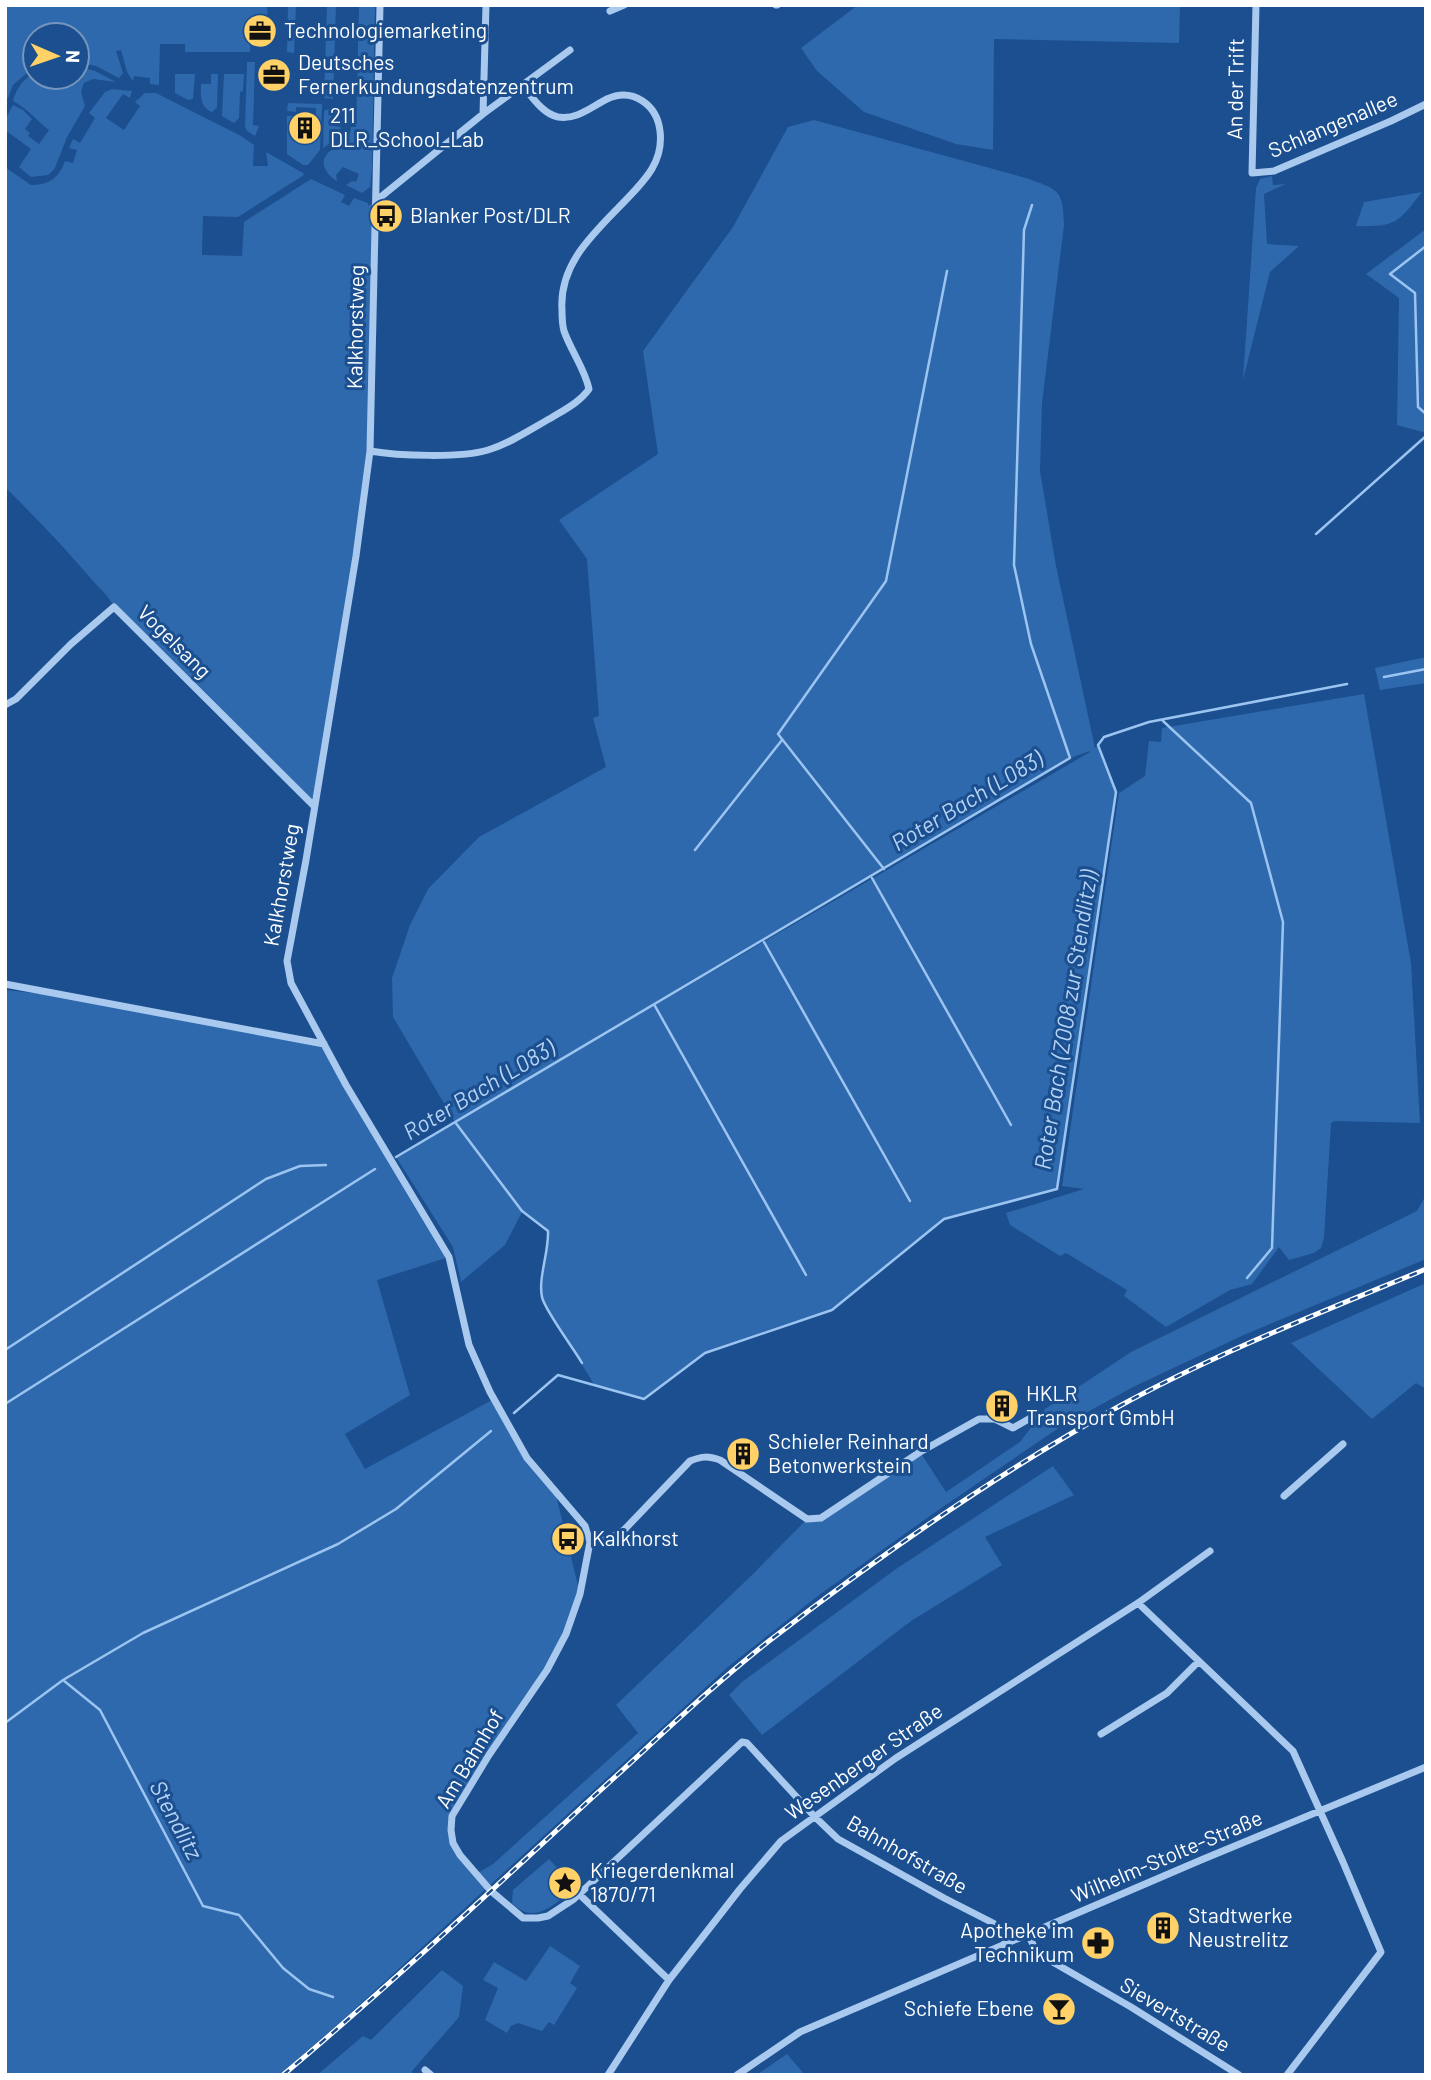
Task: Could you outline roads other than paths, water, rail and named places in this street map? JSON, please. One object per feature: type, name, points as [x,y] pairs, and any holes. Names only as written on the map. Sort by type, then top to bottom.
[{"type":"street","name":"Kalkhorstweg","points":[[380,5],[370,451],[356,556],[287,961],[290,983],[449,1257],[469,1345],[490,1392],[527,1458],[585,1526],[590,1542]]},
{"type":"street","points":[[483,114],[486,5]]},
{"type":"street","points":[[610,10],[624,5]]},
{"type":"street","name":"An der Trift","points":[[1252,173],[1256,5]]},
{"type":"street","points":[[376,201],[483,114],[570,50]]},
{"type":"street","points":[[370,451],[470,454],[488,450],[506,443],[569,407],[585,396],[589,389],[562,327],[561,297],[569,267],[582,248],[656,164],[661,141],[659,122],[650,105],[638,98],[625,96],[609,97],[568,118],[555,117],[523,86]]},
{"type":"street","name":"Schlangenallee","points":[[1252,173],[1274,171],[1426,104]]},
{"type":"street","name":"Vogelsang","points":[[5,705],[16,699],[71,644],[114,607],[314,806]]},
{"type":"street","points":[[5,984],[324,1044]]},
{"type":"street","points":[[590,1542],[609,1539],[624,1530],[690,1461],[699,1457],[708,1456],[720,1460],[807,1519],[815,1520],[920,1452],[979,1419],[995,1419],[1013,1428],[1034,1416]]},
{"type":"street","points":[[1284,1496],[1343,1444]]},
{"type":"street","name":"Am Bahnhof","points":[[579,1894],[548,1916],[523,1918],[491,1891],[460,1856],[453,1843],[451,1830],[452,1816],[489,1755],[547,1670],[566,1634],[580,1594],[590,1542]]},
{"type":"street","name":"Wesenberger Straße","points":[[608,2075],[668,1980],[781,1842],[896,1758],[1138,1603],[1210,1551]]},
{"type":"street","points":[[1138,1603],[1293,1751],[1381,1952],[1287,2075]]},
{"type":"street","points":[[1101,1734],[1167,1693],[1198,1662]]},
{"type":"street","name":"Bahnhofstraße","points":[[579,1894],[742,1742],[747,1743],[838,1839],[993,1923],[1002,1932],[1006,1944]]},
{"type":"street","name":"Wilhelm-Stolte-Straße","points":[[737,2075],[800,2032],[1426,1767]]},
{"type":"street","points":[[579,1894],[668,1980]]},
{"type":"street","name":"Sievertstraße","points":[[1028,1934],[1037,1953],[1131,2007],[1239,2075]]},
{"type":"waterway","name":"Roter Bach (L083)","points":[[396,1157],[1070,758],[1031,644],[1014,565],[1024,230],[1032,205]]},
{"type":"waterway","points":[[1426,246],[1390,274],[1415,293],[1418,407],[1426,414]]},
{"type":"waterway","points":[[884,869],[778,734],[886,581],[947,271]]},
{"type":"waterway","points":[[1316,534],[1426,436]]},
{"type":"waterway","points":[[1384,677],[1426,669]]},
{"type":"waterway","name":"Roter Bach (Z008 zur Stendlitz))","points":[[514,1413],[558,1375],[644,1399],[705,1353],[832,1310],[944,1219],[1057,1189],[1116,792],[1098,745],[1104,737],[1149,722],[1347,684]]},
{"type":"waterway","points":[[1163,721],[1251,803],[1283,922],[1272,1248],[1247,1278]]},
{"type":"waterway","points":[[695,850],[782,740]]},
{"type":"waterway","points":[[872,878],[1011,1125]]},
{"type":"waterway","points":[[764,942],[910,1201]]},
{"type":"waterway","points":[[655,1006],[806,1275]]},
{"type":"waterway","points":[[455,1122],[522,1211],[548,1231],[541,1282],[542,1297],[582,1363]]},
{"type":"waterway","points":[[5,1350],[266,1179],[300,1166],[326,1165]]},
{"type":"waterway","name":"Roter Bach (L083)","points":[[5,1404],[375,1169]]},
{"type":"waterway","points":[[5,1723],[63,1680],[143,1633],[338,1544],[396,1509],[491,1431]]},
{"type":"waterway","name":"Stendlitz","points":[[63,1680],[100,1710],[203,1906],[239,1915],[283,1968],[309,1989],[333,1997]]},
{"type":"railway","points":[[283,2075],[402,1972],[724,1678],[852,1578],[1026,1461],[1153,1388],[1269,1334],[1426,1269]]},
{"type":"place","name":"Technologiemarketing","points":[[260,31]]},
{"type":"place","name":"Deutsches Fernerkundungsdatenzentrum","points":[[274,75]]},
{"type":"place","name":"211 DLR_School_Lab","points":[[305,128]]},
{"type":"place","name":"Blanker Post/DLR","points":[[386,216]]},
{"type":"place","name":"HKLR Transport GmbH","points":[[1002,1406]]},
{"type":"place","name":"Schieler Reinhard Betonwerkstein","points":[[743,1454]]},
{"type":"place","name":"Kalkhorst","points":[[568,1539]]},
{"type":"place","name":"Kriegerdenkmal 1870/71","points":[[565,1883]]},
{"type":"place","name":"Stadtwerke Neustrelitz","points":[[1163,1928]]},
{"type":"place","name":"Apotheke im Technikum","points":[[1098,1943]]},
{"type":"place","name":"Schiefe Ebene","points":[[1059,2009]]}]
